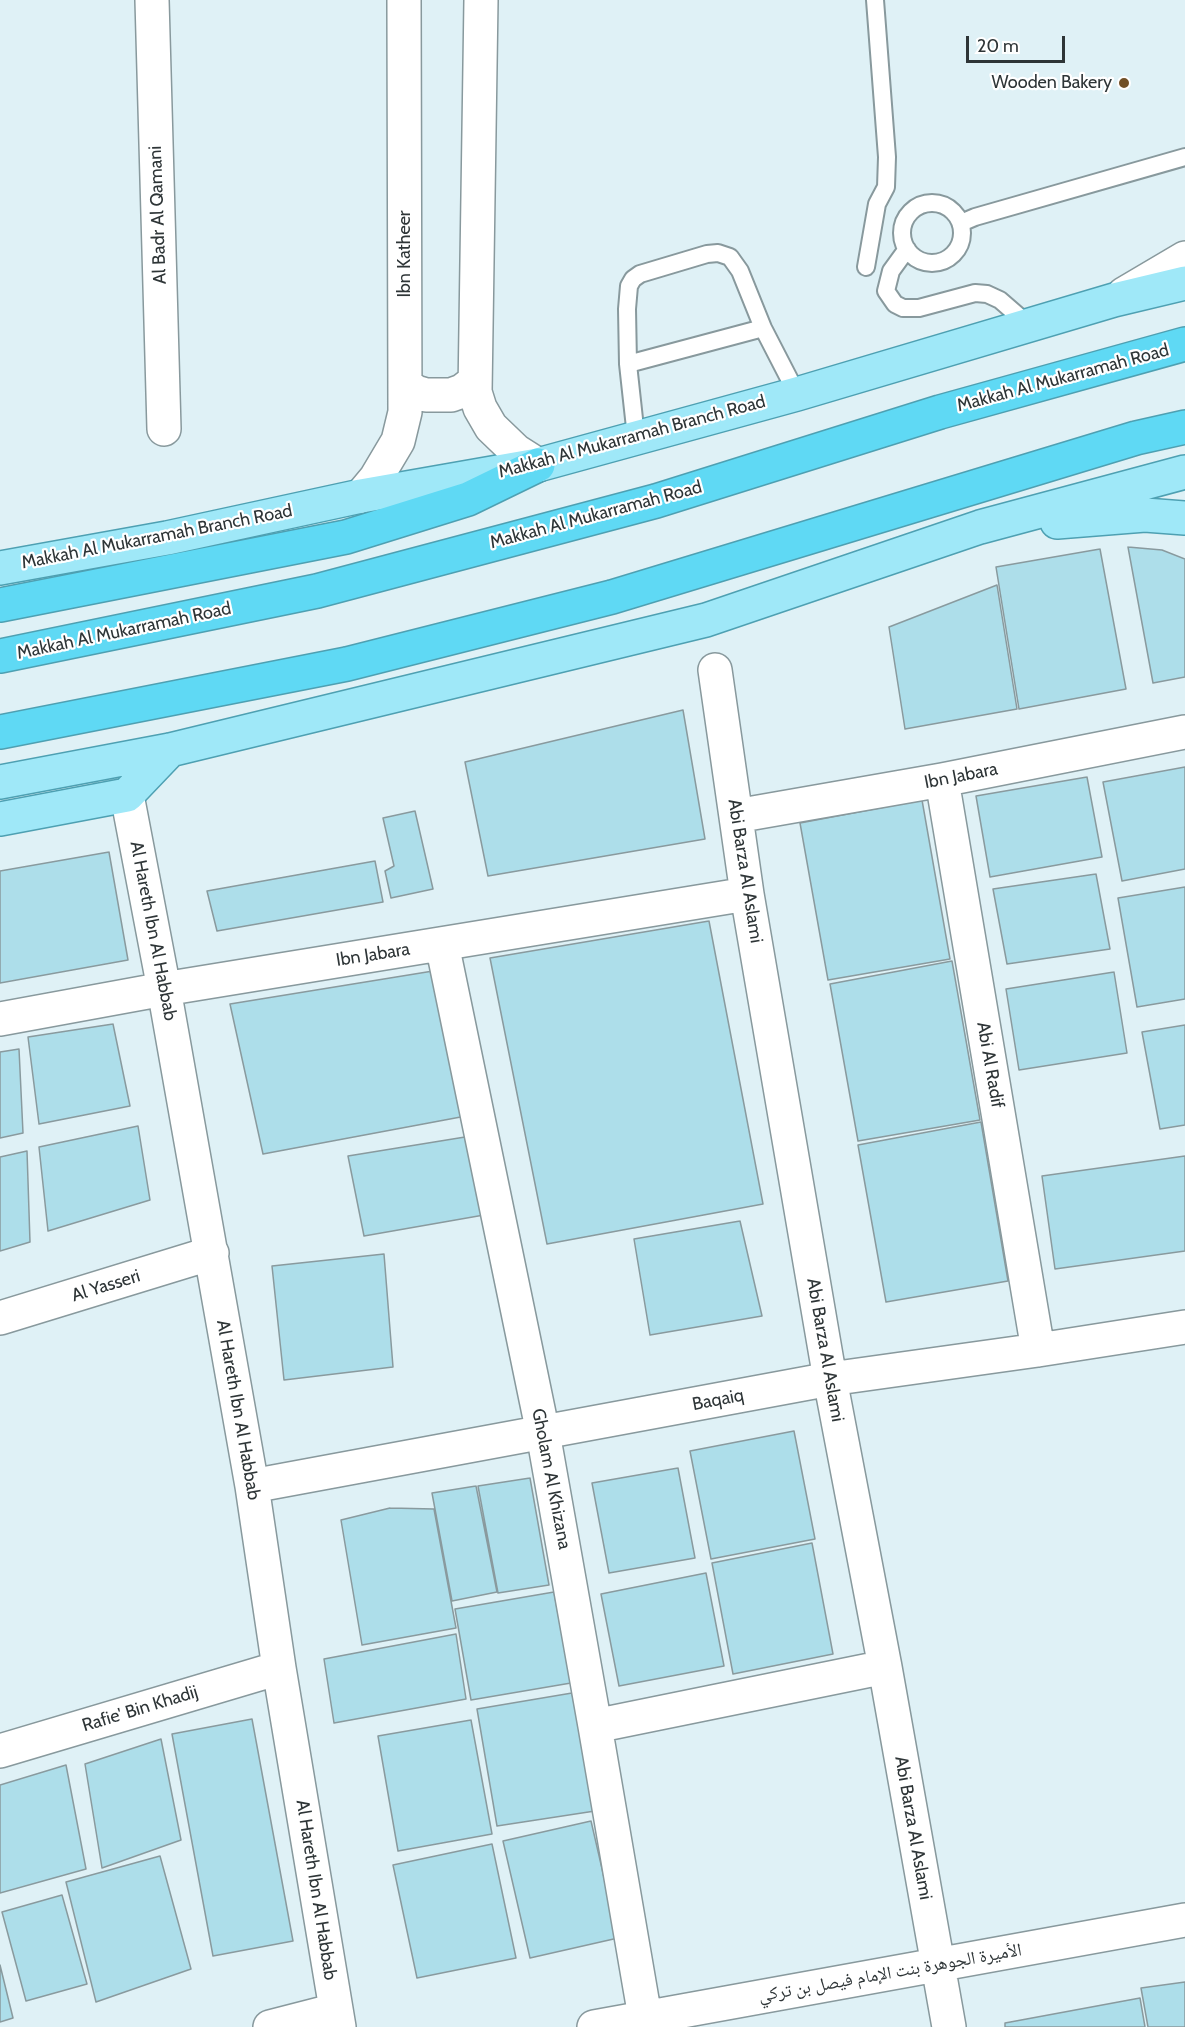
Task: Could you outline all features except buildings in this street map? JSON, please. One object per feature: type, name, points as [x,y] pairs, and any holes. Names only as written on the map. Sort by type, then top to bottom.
[{"type":"highway","name":"Makkah Al Mukarramah Road","points":[[0,656],[328,588],[656,501],[940,412],[1185,344]]},
{"type":"highway","points":[[0,732],[347,664],[600,600],[1136,438],[1185,427]]},
{"type":"highway","points":[[0,605],[346,537],[468,499],[538,465]]},
{"type":"main road","name":"Makkah Al Mukarramah Branch Road","points":[[0,568],[167,538],[361,496],[538,465],[797,394],[1114,300],[1185,283]]},
{"type":"main road","points":[[0,782],[170,750],[706,620],[980,527],[1185,472]]},
{"type":"main road","points":[[980,527],[1145,515],[1185,518]]},
{"type":"main road","points":[[0,819],[127,795],[170,750]]},
{"type":"street","name":"Al Badr Al Qamani","points":[[152,0],[164,429]]},
{"type":"street","name":"Ibn Katheer","points":[[361,496],[398,441],[405,412],[404,0]]},
{"type":"street","points":[[481,0],[475,392],[480,408],[491,426],[516,451],[538,465]]},
{"type":"street","points":[[1114,300],[1185,258]]},
{"type":"street","points":[[405,385],[426,395],[451,394],[462,391],[475,381]]},
{"type":"street","name":"Abi Barza Al Aslami","points":[[715,670],[747,894],[830,1379],[885,1667],[949,2027]]},
{"type":"street","name":"Ibn Jabara","points":[[736,816],[942,780],[1185,732]]},
{"type":"street","name":"Abi Al Radif","points":[[942,780],[1038,1350]]},
{"type":"street","name":"Al Hareth Ibn Al Habbab","points":[[127,795],[212,1253],[252,1486],[279,1668],[337,2019]]},
{"type":"street","name":"Ibn Jabara","points":[[0,1018],[747,894]]},
{"type":"street","name":"Gholam Al Khizana","points":[[442,944],[543,1433],[645,2017]]},
{"type":"street","name":"Al Yasseri","points":[[0,1318],[212,1253]]},
{"type":"street","name":"Baqaiq","points":[[252,1486],[830,1379],[1185,1327]]},
{"type":"street","points":[[596,1726],[885,1667]]},
{"type":"street","name":"Rafie' Bin Khadij","points":[[0,1751],[279,1668]]},
{"type":"street","name":"الأميرة الجوهرة بنت الإمام فيصل بن تركي","points":[[594,2027],[1185,1920]]},
{"type":"street","points":[[270,2027],[337,2019]]},
{"type":"lane","points":[[866,267],[877,204],[886,187],[887,157],[875,0]]},
{"type":"lane","points":[[961,223],[1185,157]]},
{"type":"lane","points":[[932,202],[950,208],[957,214],[961,223],[963,233],[961,242],[957,251],[950,258],[932,263],[921,261],[907,249],[902,232],[904,224],[907,216],[922,204],[932,202]]},
{"type":"lane","points":[[907,249],[891,271],[886,291],[895,304],[903,308],[919,308],[975,293],[987,294],[1000,300],[1030,326]]},
{"type":"lane","points":[[636,437],[628,364],[627,293],[633,279],[640,274],[707,254],[718,253],[730,257],[740,271],[763,327],[797,394]]},
{"type":"lane","points":[[628,364],[763,327]]},
{"type":"place","name":"Wooden Bakery","points":[[1124,83]]}]
